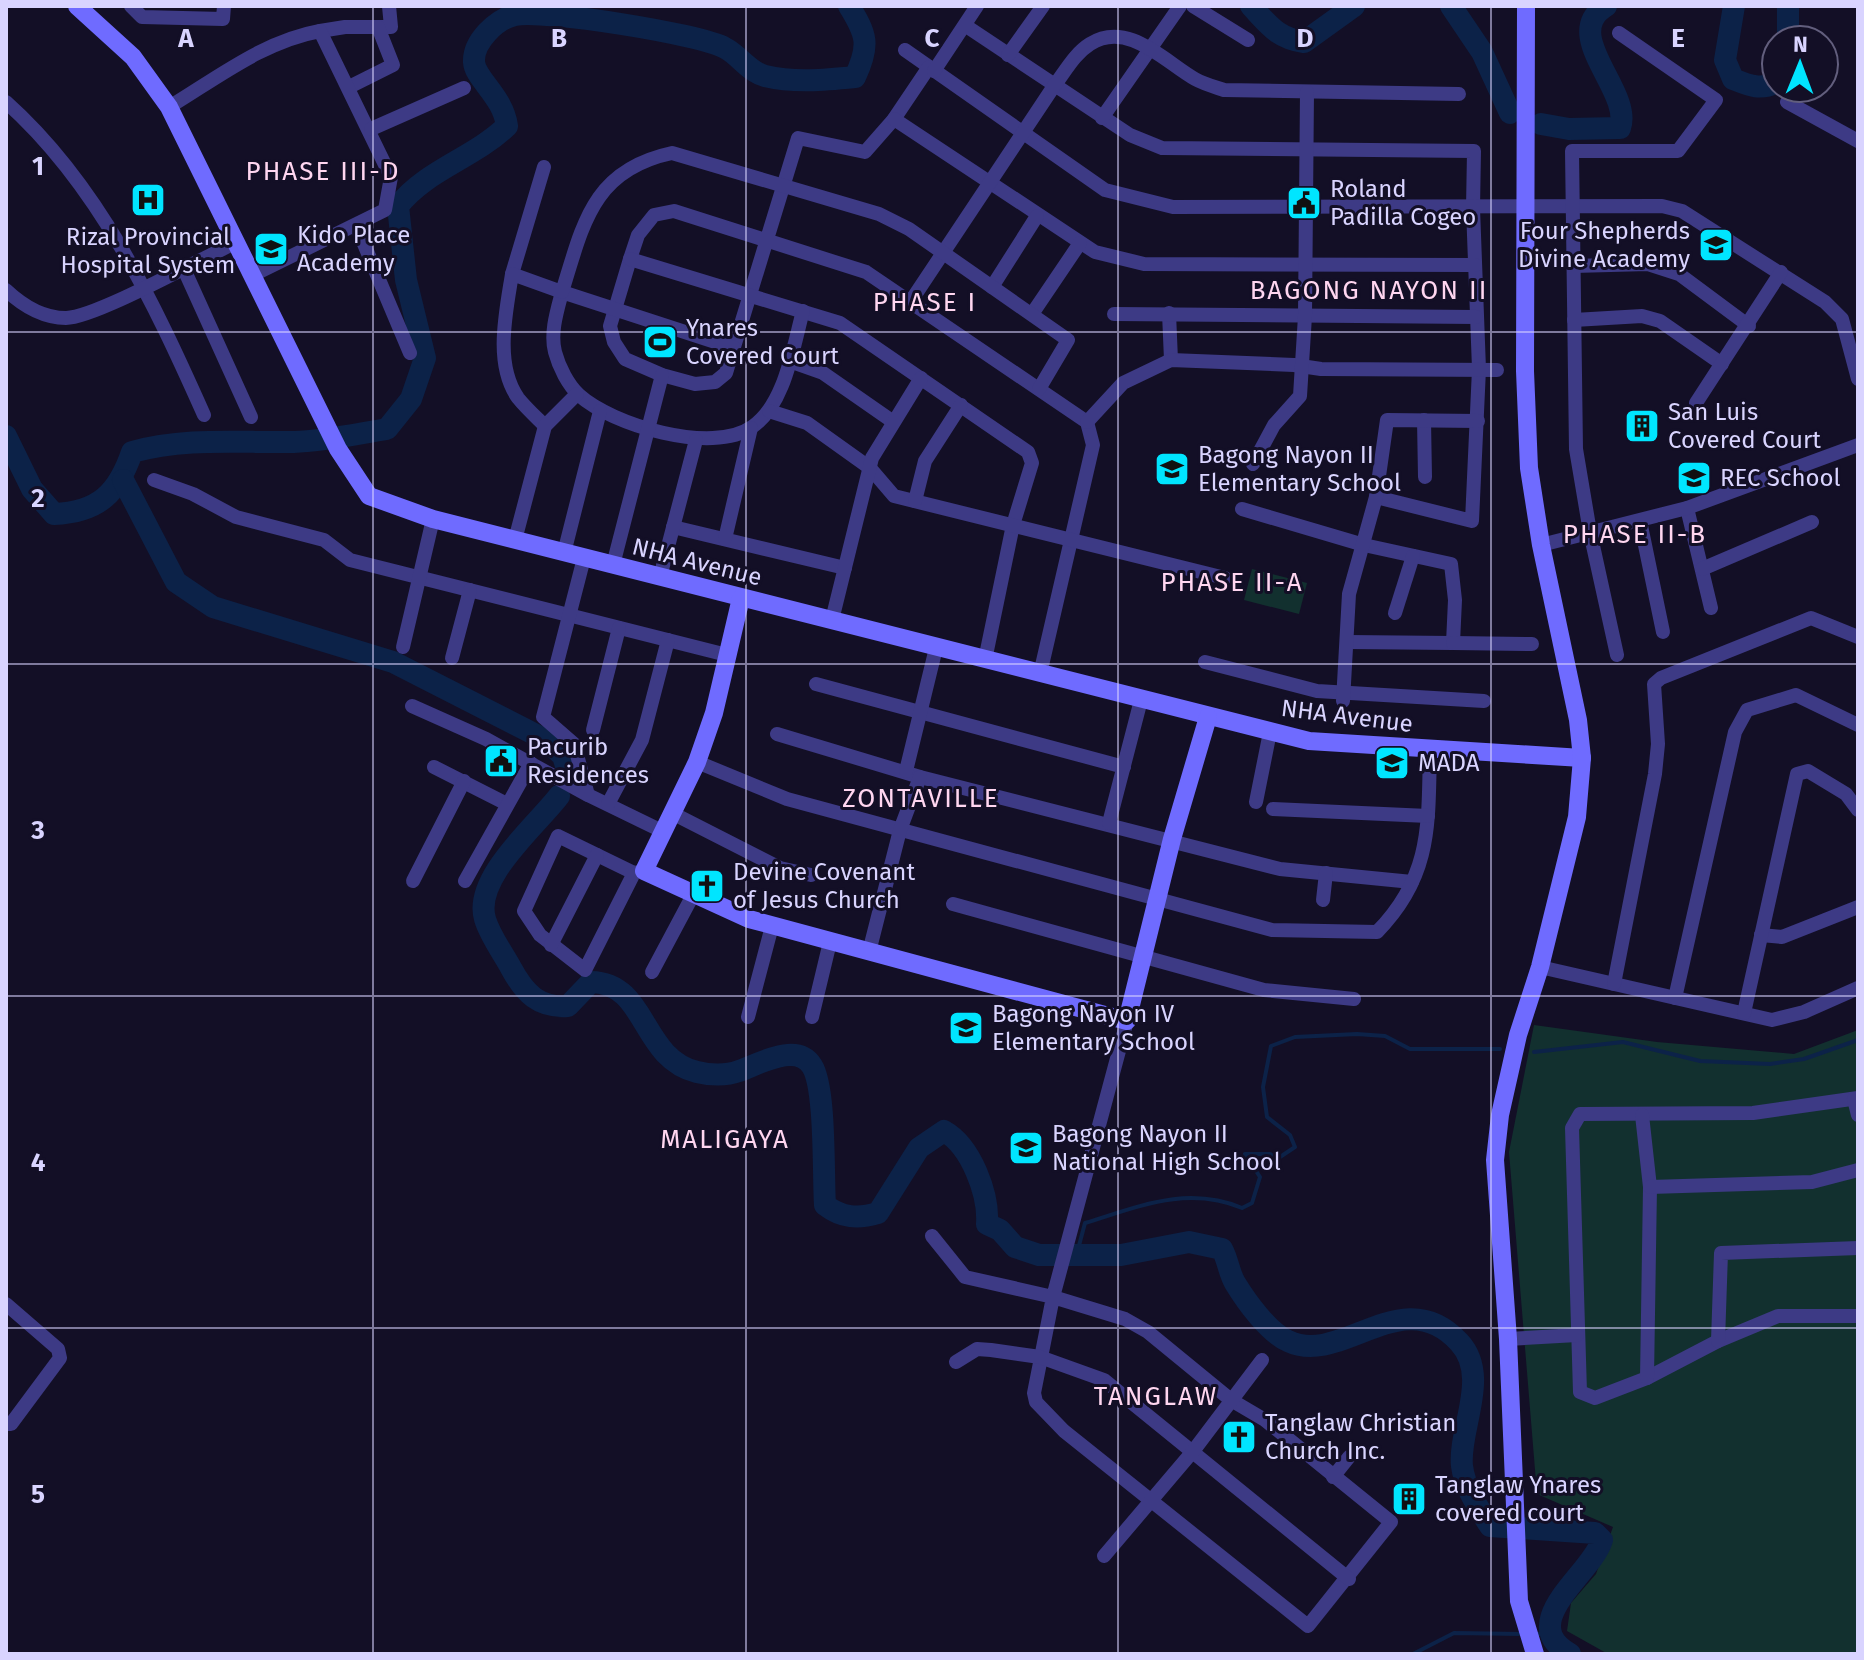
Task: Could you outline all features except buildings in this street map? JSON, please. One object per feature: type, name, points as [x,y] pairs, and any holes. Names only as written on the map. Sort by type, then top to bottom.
[{"type":"street","points":[[131,6],[142,17],[184,19],[223,19],[224,6]]},
{"type":"street","points":[[169,107],[268,47],[297,35],[391,27],[389,6]]},
{"type":"street","points":[[977,6],[966,26],[894,119],[862,153],[798,138],[783,185],[767,241],[750,298],[726,373],[715,382],[695,384],[662,375],[625,359],[614,342],[610,326],[638,235],[654,215],[674,211],[767,241],[866,272],[1087,422],[1093,445],[1040,674]]},
{"type":"street","points":[[1008,55],[1043,6]]},
{"type":"street","points":[[1102,118],[1180,6]]},
{"type":"street","points":[[1193,6],[1236,24],[1248,40]]},
{"type":"street","points":[[1526,6],[1529,468],[1582,758],[1577,817],[1540,967],[1518,1035],[1500,1115],[1495,1160],[1508,1339],[1519,1601],[1533,1648]]},
{"type":"street","name":"NHA Avenue","points":[[81,7],[133,57],[169,107],[338,449],[369,496],[433,519],[1309,741],[1582,758]]},
{"type":"street","points":[[966,26],[1102,118],[1130,135],[1162,148],[1474,151],[1479,369],[1472,521],[1376,497]]},
{"type":"street","points":[[349,87],[393,65],[378,27]]},
{"type":"street","points":[[253,275],[385,210],[391,177],[371,129],[320,31]]},
{"type":"street","points":[[1617,655],[1590,532],[1576,449],[1572,151],[1678,151],[1716,100],[1619,33]]},
{"type":"street","points":[[911,301],[1054,86],[1076,56],[1091,43],[1124,37],[1148,48],[1196,79],[1224,90],[1459,94]]},
{"type":"street","points":[[905,50],[1105,190],[1139,201],[1173,207],[1525,209],[1662,206],[1682,211],[1825,302],[1842,319],[1858,379]]},
{"type":"street","points":[[371,129],[464,88]]},
{"type":"street","points":[[1253,464],[1274,425],[1300,396],[1305,316],[1307,92]]},
{"type":"street","points":[[6,102],[65,163],[145,286],[204,415]]},
{"type":"street","points":[[1791,104],[1857,136]]},
{"type":"street","points":[[894,119],[1095,252],[1144,264],[1475,265]]},
{"type":"street","points":[[803,311],[789,361],[769,411],[751,428],[726,437],[696,440],[600,411],[577,394],[554,350],[554,322],[587,212],[606,186],[639,164],[672,153],[879,214],[943,253],[1068,340],[1039,389]]},
{"type":"street","points":[[544,167],[512,274],[504,325],[506,369],[517,397],[545,426]]},
{"type":"street","points":[[992,287],[1037,216]]},
{"type":"street","points":[[356,225],[410,353]]},
{"type":"street","points":[[6,290],[45,316],[70,318],[237,242]]},
{"type":"street","points":[[1032,314],[1080,243]]},
{"type":"street","points":[[630,259],[840,323],[1031,456],[985,660]]},
{"type":"street","points":[[1573,266],[1648,264],[1679,274],[1749,326]]},
{"type":"street","points":[[183,267],[251,417]]},
{"type":"street","points":[[1696,403],[1749,326],[1781,272]]},
{"type":"street","points":[[512,274],[734,348]]},
{"type":"street","points":[[1169,313],[1171,360]]},
{"type":"street","points":[[1114,314],[1476,317]]},
{"type":"street","points":[[1574,320],[1642,316],[1660,321],[1722,364]]},
{"type":"street","points":[[1087,422],[1123,383],[1171,360],[1321,369],[1497,370]]},
{"type":"street","points":[[789,361],[823,373],[892,421]]},
{"type":"street","points":[[613,565],[646,427],[662,375]]},
{"type":"street","points":[[832,620],[870,468],[892,421],[921,378]]},
{"type":"street","points":[[515,540],[545,426],[577,394]]},
{"type":"street","points":[[915,501],[925,461],[961,405]]},
{"type":"street","points":[[564,553],[600,411]]},
{"type":"street","points":[[769,411],[807,423],[870,468],[887,492],[1225,578]]},
{"type":"street","points":[[1344,697],[1349,594],[1376,497],[1387,420],[1478,421]]},
{"type":"street","points":[[1424,420],[1425,477]]},
{"type":"street","points":[[725,539],[751,428]]},
{"type":"street","points":[[660,577],[696,440]]},
{"type":"street","points":[[1541,545],[1687,508],[1858,445]]},
{"type":"street","points":[[154,480],[193,494],[236,517],[324,540],[350,560],[727,655]]},
{"type":"street","points":[[1687,508],[1711,608]]},
{"type":"street","points":[[1242,509],[1364,545],[1451,564],[1455,600],[1453,643]]},
{"type":"street","points":[[403,647],[433,519]]},
{"type":"street","points":[[1640,521],[1663,632]]},
{"type":"street","points":[[1702,569],[1812,522]]},
{"type":"street","points":[[673,527],[845,568]]},
{"type":"street","points":[[1395,613],[1413,556]]},
{"type":"street","points":[[584,558],[543,717],[574,744],[588,795]]},
{"type":"street","points":[[452,658],[470,590]]},
{"type":"street","points":[[741,598],[714,713],[697,762],[672,813],[639,872],[585,970],[551,945],[524,910],[557,837],[597,855],[639,872],[693,895],[772,926],[1127,1021]]},
{"type":"street","points":[[1614,984],[1655,774],[1658,744],[1654,684],[1661,678],[1811,618],[1858,637]]},
{"type":"street","points":[[593,730],[619,628]]},
{"type":"street","points":[[608,804],[642,740],[668,640]]},
{"type":"street","points":[[1347,642],[1532,644]]},
{"type":"street","points":[[869,952],[913,774],[919,712],[936,648]]},
{"type":"street","points":[[1205,662],[1344,697],[1484,701]]},
{"type":"street","points":[[816,684],[1124,767]]},
{"type":"street","points":[[1675,998],[1735,732],[1747,710],[1796,695],[1858,725]]},
{"type":"street","points":[[1109,823],[1141,700]]},
{"type":"street","points":[[412,706],[486,739],[662,831]]},
{"type":"street","points":[[932,1236],[965,1277],[1053,1297],[1125,1319],[1148,1332],[1231,1400],[1265,1420],[1391,1522],[1349,1579],[1308,1626],[1064,1431],[1036,1402],[1033,1384],[1053,1297],[1172,839],[1208,717]]},
{"type":"street","points":[[1256,802],[1270,732]]},
{"type":"street","points":[[777,734],[913,774],[1280,869],[1412,882]]},
{"type":"street","points":[[697,762],[787,799],[1272,930],[1377,932],[1390,919],[1425,853],[1430,749]]},
{"type":"street","points":[[465,881],[531,763]]},
{"type":"street","points":[[434,767],[507,804]]},
{"type":"street","points":[[1744,1013],[1797,774],[1808,771],[1846,794],[1858,810]]},
{"type":"street","points":[[413,881],[464,781]]},
{"type":"street","points":[[1273,809],[1428,816]]},
{"type":"street","points":[[672,813],[780,868],[811,875]]},
{"type":"street","points":[[551,945],[597,855]]},
{"type":"street","points":[[1323,900],[1326,873]]},
{"type":"street","points":[[652,972],[693,895]]},
{"type":"street","points":[[953,904],[1264,990],[1354,999]]},
{"type":"street","points":[[1761,935],[1782,937],[1858,907]]},
{"type":"street","points":[[748,1017],[772,926]]},
{"type":"street","points":[[812,1017],[830,942]]},
{"type":"street","points":[[1540,967],[1772,1020],[1804,1012],[1858,988]]},
{"type":"street","points":[[1858,1115],[1856,1098],[1753,1113],[1580,1114],[1572,1128],[1580,1392],[1595,1398],[1647,1378],[1718,1341],[1778,1316],[1858,1316]]},
{"type":"street","points":[[1642,1115],[1650,1187],[1647,1378]]},
{"type":"street","points":[[1650,1187],[1812,1182],[1858,1170]]},
{"type":"street","points":[[1718,1341],[1721,1253],[1858,1248]]},
{"type":"street","points":[[6,1304],[58,1349],[60,1358],[18,1415],[6,1424]]},
{"type":"street","points":[[1508,1339],[1577,1335]]},
{"type":"street","points":[[956,1362],[977,1349],[1040,1357],[1104,1380],[1194,1450],[1349,1579]]},
{"type":"street","points":[[1104,1556],[1194,1450],[1262,1360]]},
{"type":"street","points":[[1333,1477],[1349,1457]]},
{"type":"green space","points":[[1252,569],[1307,583],[1299,614],[1244,600]]},
{"type":"green space","points":[[1534,1025],[1657,1042],[1794,1054],[1858,1030],[1858,1654],[1608,1654],[1567,1631],[1571,1603],[1596,1574],[1613,1527],[1537,1494],[1509,1152]]},
{"type":"waterway","points":[[6,436],[32,489],[54,514],[83,509],[105,498],[120,479],[132,452],[172,444],[329,439],[387,429],[411,399],[425,358],[406,280],[398,206],[422,183],[480,147],[507,126],[500,106],[474,62],[477,47],[493,26],[508,17],[531,14],[621,24],[710,42],[730,51],[765,76],[787,80],[821,80],[855,77],[860,66],[863,33],[849,6]]},
{"type":"waterway","points":[[1251,6],[1280,34],[1304,42],[1354,6]]},
{"type":"waterway","points":[[1451,6],[1482,52],[1510,113]]},
{"type":"waterway","points":[[1541,124],[1569,129],[1620,128],[1621,113],[1617,97],[1593,48],[1590,32],[1594,18],[1606,6]]},
{"type":"waterway","points":[[1734,6],[1725,60],[1733,79],[1760,87]]},
{"type":"waterway","points":[[1788,6],[1788,24]]},
{"type":"waterway","points":[[123,480],[176,582],[213,607],[393,662],[546,740],[563,756],[568,772]]},
{"type":"waterway","points":[[559,796],[497,870],[484,903],[485,919],[493,938],[522,985],[534,998],[549,1005],[568,1006],[591,982],[610,986],[635,1007],[664,1052],[678,1064],[697,1072],[729,1074],[787,1055],[805,1059],[812,1066],[820,1093],[825,1205],[838,1213],[857,1217],[878,1213],[919,1148],[944,1131],[954,1138],[970,1159],[985,1199],[987,1224],[1000,1230],[1015,1247],[1039,1255],[1121,1255],[1189,1242],[1222,1249],[1235,1283],[1258,1315],[1280,1337],[1309,1346],[1329,1343],[1394,1321],[1416,1319],[1438,1325],[1459,1342],[1468,1356],[1472,1371],[1473,1386],[1462,1466],[1469,1490],[1490,1526],[1595,1533],[1602,1540],[1553,1613],[1550,1627],[1555,1641],[1570,1654]]},
{"type":"waterway","points":[[1077,1253],[1085,1223],[1124,1211],[1182,1198],[1222,1201],[1242,1208],[1252,1203],[1260,1177],[1245,1154],[1270,1154],[1277,1159],[1295,1147],[1290,1135],[1267,1117],[1263,1087],[1271,1046],[1295,1037],[1357,1034],[1385,1036],[1410,1049],[1500,1049]]},
{"type":"waterway","points":[[1534,1052],[1623,1042],[1700,1061],[1770,1064],[1804,1059],[1858,1040]]},
{"type":"waterway","points":[[1413,1654],[1454,1633],[1522,1634]]},
{"type":"waterway","points":[[1535,1634],[1551,1634]]},
{"type":"place","name":"Rizal Provincial Hospital System","points":[[148,200]]},
{"type":"place","name":"Roland Padilla Cogeo","points":[[1304,203]]},
{"type":"place","name":"Four Shepherds Divine Academy","points":[[1716,245]]},
{"type":"place","name":"Kido Place Academy","points":[[271,249]]},
{"type":"place","name":"Ynares Covered Court","points":[[660,342]]},
{"type":"place","name":"San Luis Covered Court","points":[[1642,426]]},
{"type":"place","name":"Bagong Nayon II Elementary School","points":[[1172,469]]},
{"type":"place","name":"REC School","points":[[1694,478]]},
{"type":"place","name":"Pacurib Residences","points":[[501,761]]},
{"type":"place","name":"MADA","points":[[1392,763]]},
{"type":"place","name":"Devine Covenant of Jesus Church","points":[[707,886]]},
{"type":"place","name":"Bagong Nayon IV Elementary School","points":[[966,1028]]},
{"type":"place","name":"Bagong Nayon II National High School","points":[[1026,1148]]},
{"type":"place","name":"Tanglaw Christian Church Inc.","points":[[1239,1437]]},
{"type":"place","name":"Tanglaw Ynares covered court","points":[[1409,1499]]},
{"type":"district","name":"PHASE III-D","points":[[323,171]]},
{"type":"district","name":"BAGONG NAYON II","points":[[1369,290]]},
{"type":"district","name":"PHASE I","points":[[925,302]]},
{"type":"district","name":"PHASE II-B","points":[[1635,534]]},
{"type":"district","name":"PHASE II-A","points":[[1232,582]]},
{"type":"district","name":"ZONTAVILLE","points":[[921,798]]},
{"type":"district","name":"MALIGAYA","points":[[725,1139]]},
{"type":"district","name":"TANGLAW","points":[[1156,1396]]}]
